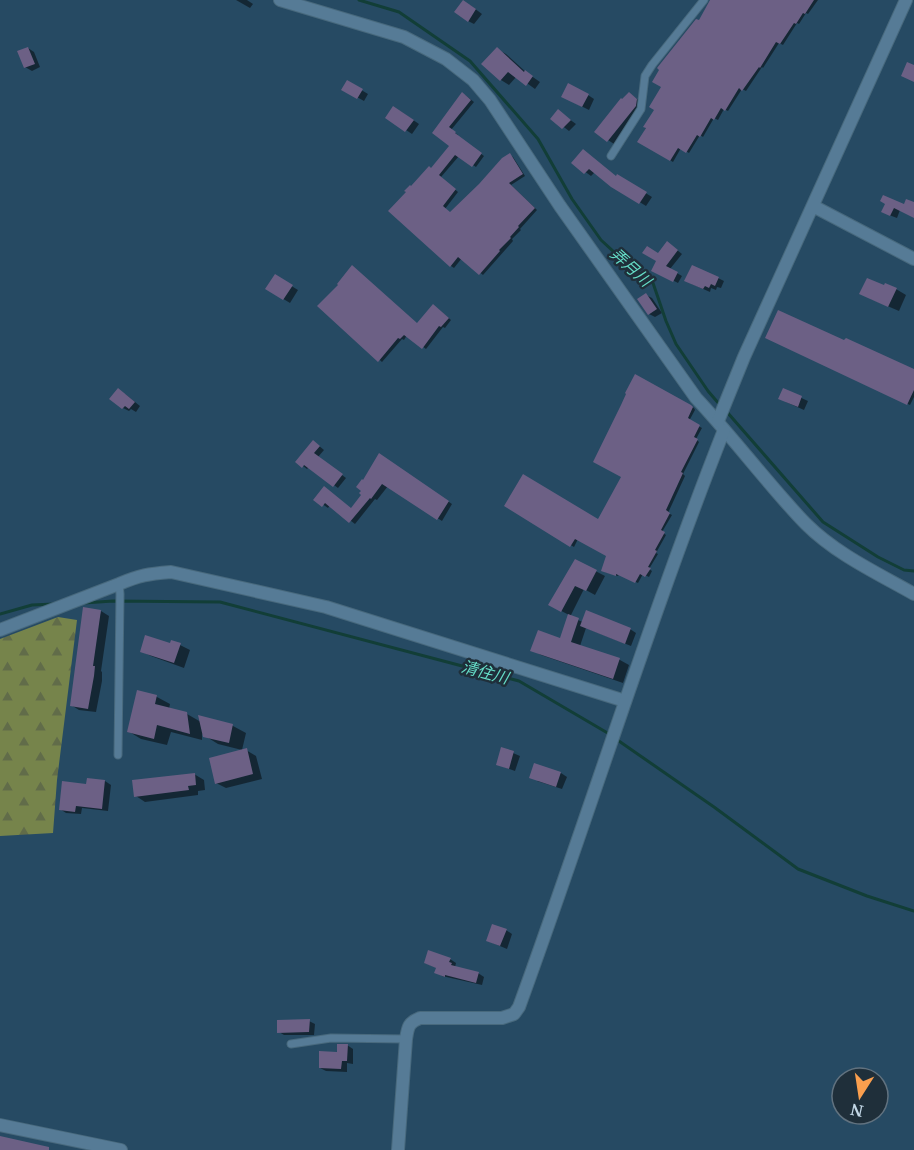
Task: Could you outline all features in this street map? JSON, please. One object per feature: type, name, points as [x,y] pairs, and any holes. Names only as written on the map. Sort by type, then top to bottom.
[{"type":"street","points":[[280,0],[404,37],[446,59],[473,80],[490,100],[560,207],[696,398],[761,474],[806,524],[831,546],[914,594]]},
{"type":"street","points":[[398,1150],[406,1039],[408,1028],[413,1021],[420,1018],[502,1018],[514,1014],[519,1007],[707,473],[744,357],[906,0]]},
{"type":"street","points":[[813,206],[914,259]]},
{"type":"street","points":[[0,630],[137,576],[171,572],[315,605],[625,701]]},
{"type":"street","points":[[0,1125],[121,1150]]},
{"type":"lane","points":[[610,156],[641,109],[645,76],[704,0]]},
{"type":"lane","points":[[118,755],[119,584]]},
{"type":"lane","points":[[291,1044],[331,1038],[406,1039]]},
{"type":"green space","points":[[58,617],[77,620],[57,780],[53,833],[0,836],[0,639]]},
{"type":"building","points":[[463,0],[476,9],[468,22],[454,12]]},
{"type":"building","points":[[710,0],[814,0],[780,44],[776,42],[742,91],[739,88],[725,111],[721,108],[714,120],[711,118],[700,137],[697,135],[686,153],[678,148],[670,161],[637,142],[654,110],[649,107],[661,87],[652,82],[659,70],[657,68],[696,19],[699,20]]},
{"type":"building","points":[[28,47],[35,64],[24,68],[17,51]]},
{"type":"building","points":[[497,47],[524,72],[525,70],[533,76],[526,86],[508,72],[500,81],[481,64]]},
{"type":"building","points":[[907,62],[914,65],[914,82],[901,76]]},
{"type":"building","points":[[347,80],[363,89],[357,99],[341,90]]},
{"type":"building","points":[[568,83],[589,94],[582,107],[561,97]]},
{"type":"building","points":[[462,92],[471,100],[449,127],[482,153],[472,167],[455,155],[439,175],[456,189],[443,206],[450,212],[502,158],[510,153],[523,174],[509,183],[535,208],[479,275],[458,257],[450,267],[388,211],[406,192],[404,191],[429,166],[431,168],[449,146],[432,133]]},
{"type":"building","points":[[629,92],[637,99],[636,106],[607,142],[594,132],[621,98]]},
{"type":"building","points":[[393,106],[414,120],[405,132],[385,118]]},
{"type":"building","points":[[558,109],[571,120],[562,129],[550,119]]},
{"type":"building","points":[[583,149],[616,176],[617,174],[647,192],[639,204],[611,187],[589,169],[584,174],[571,163]]},
{"type":"building","points":[[883,195],[904,204],[906,199],[914,202],[914,218],[894,208],[890,216],[881,212],[885,204],[880,201]]},
{"type":"building","points":[[667,241],[678,250],[666,266],[678,272],[673,282],[651,271],[656,261],[642,253],[647,246],[658,253]]},
{"type":"building","points":[[352,265],[417,323],[433,304],[449,318],[441,327],[439,326],[422,349],[404,335],[398,338],[378,362],[317,306],[338,285]]},
{"type":"building","points":[[692,265],[719,277],[715,286],[711,284],[709,288],[705,286],[703,289],[684,281]]},
{"type":"building","points":[[275,274],[293,285],[283,300],[265,289]]},
{"type":"building","points":[[867,278],[897,288],[888,307],[859,294]]},
{"type":"building","points":[[646,293],[657,309],[648,315],[637,299]]},
{"type":"building","points":[[778,310],[914,369],[914,390],[907,405],[765,338]]},
{"type":"building","points":[[635,374],[691,405],[693,407],[688,418],[700,425],[694,437],[698,439],[681,472],[683,473],[666,510],[670,513],[661,530],[665,532],[648,567],[651,568],[645,577],[640,574],[635,583],[616,574],[616,576],[601,571],[606,556],[575,539],[570,547],[504,506],[523,474],[598,519],[621,477],[593,462]]},
{"type":"building","points":[[118,388],[135,402],[129,409],[125,406],[122,409],[109,399]]},
{"type":"building","points":[[783,388],[802,396],[798,407],[778,399]]},
{"type":"building","points":[[313,440],[320,446],[314,453],[343,474],[333,487],[304,465],[302,468],[295,462]]},
{"type":"building","points":[[379,453],[449,501],[437,520],[382,484],[349,523],[325,503],[322,507],[313,500],[324,486],[351,508],[361,495],[359,493],[361,491],[356,487],[363,480]]},
{"type":"building","points":[[575,559],[597,570],[586,591],[575,586],[561,612],[548,605]]},
{"type":"building","points":[[83,607],[101,610],[88,709],[70,706]]},
{"type":"building","points":[[586,610],[631,628],[625,644],[580,626]]},
{"type":"building","points":[[568,614],[579,618],[571,642],[620,658],[613,679],[530,651],[538,630],[560,638]]},
{"type":"building","points":[[145,635],[170,643],[171,640],[181,643],[174,663],[140,652]]},
{"type":"building","points":[[137,690],[157,695],[155,704],[187,712],[190,734],[157,725],[154,739],[127,732]]},
{"type":"building","points":[[198,715],[233,724],[229,743],[203,737]]},
{"type":"building","points":[[501,747],[514,751],[509,769],[496,765]]},
{"type":"building","points":[[247,748],[253,774],[215,784],[209,758]]},
{"type":"building","points":[[534,763],[561,772],[556,787],[529,778]]},
{"type":"building","points":[[195,773],[196,785],[188,786],[189,790],[134,797],[132,780]]},
{"type":"building","points":[[87,778],[105,780],[102,809],[76,806],[75,812],[59,810],[62,781],[86,784]]},
{"type":"building","points":[[492,924],[507,929],[500,946],[486,941]]},
{"type":"building","points":[[428,950],[451,958],[449,962],[452,963],[451,965],[479,972],[476,983],[434,973],[436,968],[424,963]]},
{"type":"building","points":[[310,1019],[309,1032],[277,1033],[277,1020]]},
{"type":"building","points":[[337,1044],[348,1044],[347,1061],[342,1061],[341,1069],[319,1068],[319,1051],[337,1052]]},
{"type":"building","points":[[0,1136],[49,1147],[49,1150],[0,1150]]},
{"type":"waterway","name":"弄月川","points":[[359,0],[399,12],[470,61],[538,139],[572,199],[601,240],[627,264],[653,283],[676,344],[720,405]]},
{"type":"waterway","name":"弄月川","points":[[727,412],[823,522],[878,557],[904,570],[914,571]]},
{"type":"waterway","name":"清住川","points":[[84,603],[220,602],[519,681],[611,735]]},
{"type":"waterway","name":"清住川","points":[[0,614],[32,605],[54,604]]},
{"type":"waterway","name":"清住川","points":[[616,739],[798,869],[867,896],[914,911]]}]
